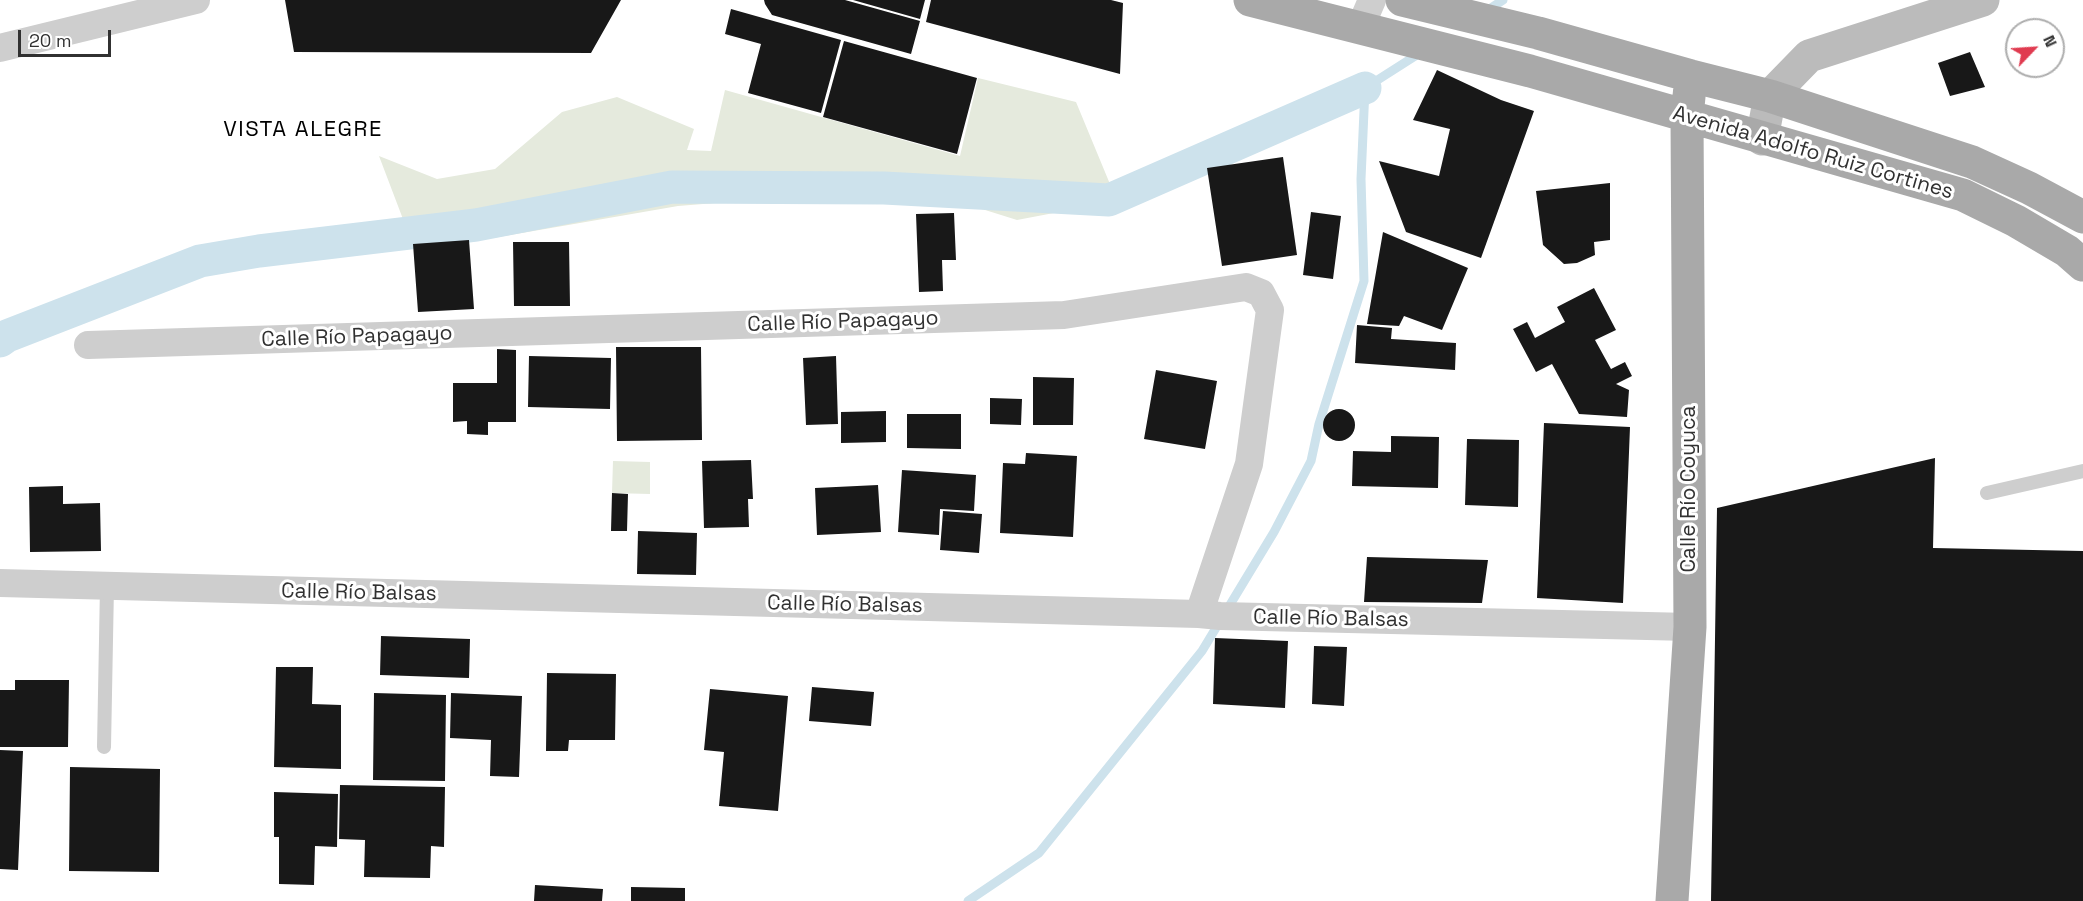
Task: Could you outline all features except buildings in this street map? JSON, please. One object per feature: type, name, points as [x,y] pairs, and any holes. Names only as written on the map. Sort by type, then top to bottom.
[{"type":"main road","name":"Avenida Adolfo Ruiz Cortines","points":[[1250,0],[1366,14],[1396,38],[1530,71],[1963,195],[2016,221],[2067,251],[2083,265]]},
{"type":"main road","name":"Avenida Adolfo Ruiz Cortines","points":[[1403,0],[1538,33],[1770,96],[1972,162],[2029,188],[2083,217]]},
{"type":"main road","name":"Calle Río Coyuca","points":[[1672,901],[1690,627],[1687,117],[1691,76]]},
{"type":"street","points":[[0,48],[196,0]]},
{"type":"street","points":[[1762,139],[1770,96],[1809,56],[1983,0]]},
{"type":"street","name":"Calle Río Papagayo","points":[[88,345],[1064,315],[1246,287],[1261,293],[1270,310],[1249,464],[1210,615]]},
{"type":"street","name":"Calle Río Balsas","points":[[0,583],[1690,627]]},
{"type":"lane","points":[[1987,493],[2083,471]]},
{"type":"lane","points":[[104,747],[107,586]]},
{"type":"shaded area","points":[[978,78],[1076,102],[1117,201],[1017,220],[966,204],[841,193],[678,206],[493,238],[406,227],[379,156],[437,179],[495,169],[562,112],[617,97],[694,129],[687,150],[711,151],[725,90],[960,156]]},
{"type":"shaded area","points":[[613,461],[650,462],[650,494],[612,493]]},
{"type":"waterway","points":[[1485,12],[1503,0]]},
{"type":"waterway","points":[[968,901],[1039,853],[1202,651],[1274,532],[1311,461],[1319,424],[1364,281],[1361,179],[1365,88],[1423,51]]},
{"type":"waterway","points":[[0,341],[7,336],[200,261],[259,251],[476,225],[672,187],[884,188],[1109,200],[1365,88]]},
{"type":"district","name":"VISTA ALEGRE","points":[[303,130]]}]
